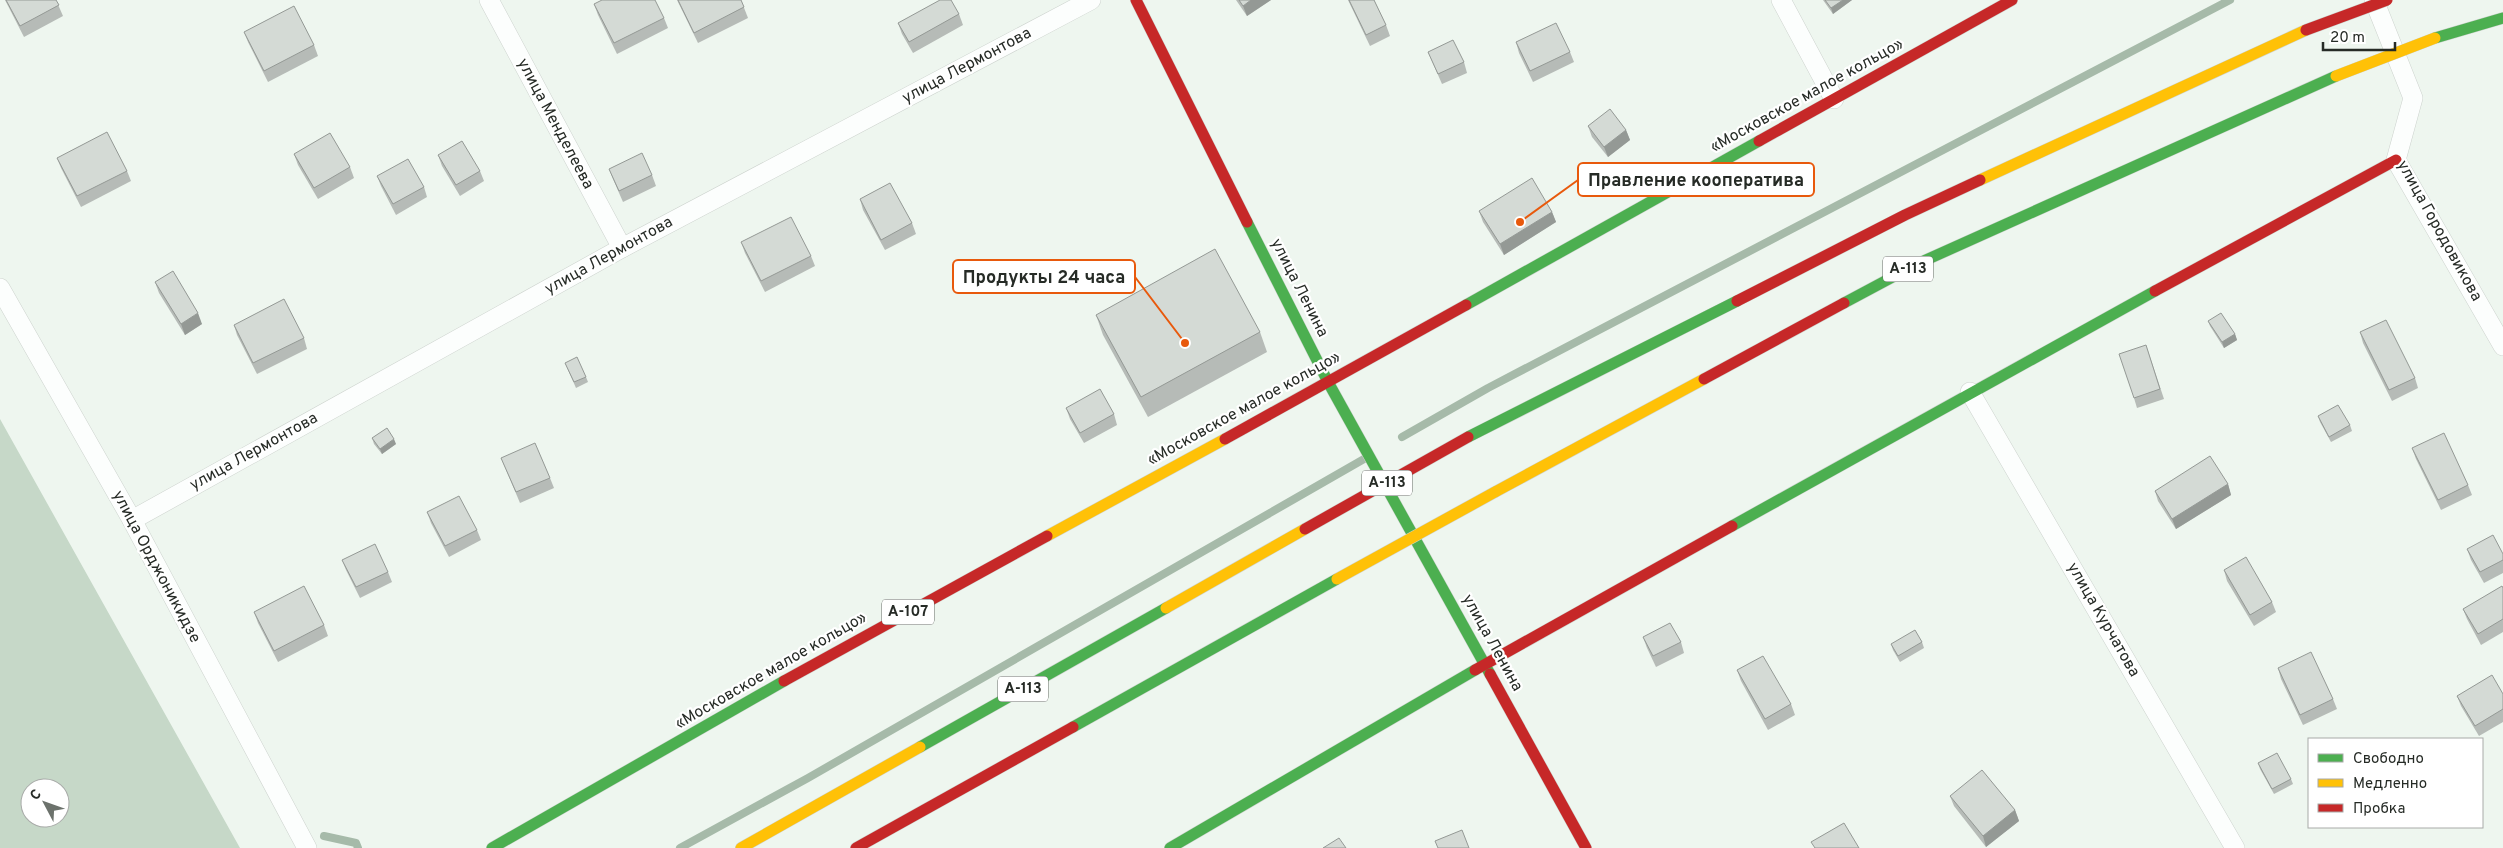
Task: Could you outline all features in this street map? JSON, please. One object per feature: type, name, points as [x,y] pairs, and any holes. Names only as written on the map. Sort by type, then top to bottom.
[{"type":"main road","name":"улица Ленина","points":[[1136,0],[1328,382],[1586,848]]},
{"type":"main road","name":"«Московское малое кольцо»","points":[[492,848],[842,648],[1328,382],[2012,0]]},
{"type":"main road","name":"А-113","points":[[741,848],[1468,437],[1905,215],[2306,30],[2387,0]]},
{"type":"main road","name":"А-113","points":[[856,848],[1337,579],[1917,264],[2336,76],[2435,38],[2503,18]]},
{"type":"main road","points":[[1170,848],[1485,664],[1970,392],[2396,160]]},
{"type":"street","name":"улица Менделеева","points":[[488,0],[622,248]]},
{"type":"street","name":"улица Лермонтова","points":[[132,520],[622,248],[1091,0]]},
{"type":"street","points":[[1781,0],[1834,99]]},
{"type":"street","name":"улица Городовикова","points":[[2374,0],[2413,98],[2396,160],[2503,346]]},
{"type":"street","name":"улица Орджоникидзе","points":[[0,288],[132,520],[307,848]]},
{"type":"street","name":"улица Курчатова","points":[[1970,392],[2235,848]]},
{"type":"green space","points":[[0,419],[240,848],[0,848]]},
{"type":"building","points":[[6,0],[56,0],[59,5],[20,26]]},
{"type":"building","points":[[602,0],[655,0],[664,18],[614,43],[594,4]]},
{"type":"building","points":[[678,0],[741,0],[744,7],[694,33]]},
{"type":"building","points":[[940,0],[951,0],[959,14],[909,42],[898,23]]},
{"type":"building","points":[[1239,0],[1251,0],[1243,6]]},
{"type":"building","points":[[1349,0],[1374,0],[1386,25],[1366,35]]},
{"type":"building","points":[[1825,0],[1843,0],[1831,8]]},
{"type":"building","points":[[294,6],[314,45],[264,71],[244,32]]},
{"type":"building","points":[[1556,23],[1570,52],[1530,71],[1516,42]]},
{"type":"building","points":[[1453,40],[1464,62],[1438,74],[1428,52]]},
{"type":"building","points":[[1610,109],[1626,130],[1604,147],[1588,126]]},
{"type":"building","points":[[107,132],[127,171],[77,196],[57,158]]},
{"type":"building","points":[[330,133],[350,167],[314,188],[294,154]]},
{"type":"building","points":[[462,141],[480,171],[456,185],[438,155]]},
{"type":"building","points":[[642,153],[652,175],[619,191],[609,169]]},
{"type":"building","points":[[408,159],[424,187],[393,204],[377,176]]},
{"type":"building","points":[[1532,178],[1552,212],[1500,244],[1479,211]]},
{"type":"building","points":[[890,183],[912,223],[881,240],[860,199]]},
{"type":"building","points":[[791,217],[811,256],[761,281],[741,242]]},
{"type":"building","points":[[1215,249],[1260,332],[1141,397],[1096,315]]},
{"type":"building","points":[[173,271],[198,313],[181,324],[155,282]]},
{"type":"building","points":[[284,299],[304,338],[253,363],[234,325]]},
{"type":"building","points":[[2221,313],[2235,334],[2222,342],[2208,321]]},
{"type":"building","points":[[2386,320],[2415,378],[2389,390],[2360,332]]},
{"type":"building","points":[[2146,345],[2160,389],[2134,398],[2119,354]]},
{"type":"building","points":[[577,357],[586,377],[574,382],[565,363]]},
{"type":"building","points":[[1100,389],[1114,414],[1080,433],[1066,408]]},
{"type":"building","points":[[2338,405],[2350,425],[2329,437],[2318,416]]},
{"type":"building","points":[[387,428],[394,439],[380,449],[372,438]]},
{"type":"building","points":[[2444,433],[2468,485],[2438,500],[2412,448]]},
{"type":"building","points":[[535,443],[550,478],[516,492],[501,458]]},
{"type":"building","points":[[2210,456],[2228,484],[2172,519],[2155,491]]},
{"type":"building","points":[[459,496],[477,530],[445,546],[427,512]]},
{"type":"building","points":[[2493,535],[2503,554],[2503,560],[2480,572],[2467,549]]},
{"type":"building","points":[[375,544],[388,572],[356,587],[342,560]]},
{"type":"building","points":[[2246,557],[2272,602],[2250,615],[2224,570]]},
{"type":"building","points":[[304,586],[324,625],[274,651],[254,612]]},
{"type":"building","points":[[2502,586],[2503,619],[2478,634],[2463,609]]},
{"type":"building","points":[[1670,623],[1681,642],[1653,656],[1643,637]]},
{"type":"building","points":[[1915,630],[1922,642],[1898,656],[1891,644]]},
{"type":"building","points":[[2311,652],[2333,699],[2300,715],[2278,668]]},
{"type":"building","points":[[1763,656],[1791,704],[1765,719],[1737,670]]},
{"type":"building","points":[[2492,675],[2503,694],[2503,709],[2475,726],[2457,696]]},
{"type":"building","points":[[2277,753],[2291,779],[2272,789],[2258,763]]},
{"type":"building","points":[[1982,770],[2015,810],[1983,836],[1950,796]]},
{"type":"building","points":[[1844,823],[1859,848],[1815,848],[1811,842]]},
{"type":"building","points":[[1462,830],[1469,848],[1438,848],[1435,841]]},
{"type":"building","points":[[1339,838],[1346,848],[1323,848]]},
{"type":"waterway","points":[[1402,437],[1488,388],[2230,0]]},
{"type":"waterway","points":[[680,848],[808,778],[1364,459]]},
{"type":"waterway","points":[[324,836],[356,843],[358,848]]},
{"type":"traffic: fast","points":[[2435,38],[2503,18]]},
{"type":"traffic: fast","points":[[1844,303],[1917,264],[2336,76]]},
{"type":"traffic: fast","points":[[1466,305],[1759,141]]},
{"type":"traffic: fast","points":[[1247,222],[1328,382],[1490,674]]},
{"type":"traffic: fast","points":[[1732,526],[2155,291]]},
{"type":"traffic: fast","points":[[1468,437],[1737,301]]},
{"type":"traffic: fast","points":[[1073,727],[1337,579]]},
{"type":"traffic: fast","points":[[920,747],[1166,608]]},
{"type":"traffic: fast","points":[[1170,848],[1475,670]]},
{"type":"traffic: fast","points":[[492,848],[784,681]]},
{"type":"traffic: slow","points":[[1980,180],[2306,30]]},
{"type":"traffic: slow","points":[[2336,76],[2435,38]]},
{"type":"traffic: slow","points":[[1495,492],[1704,379]]},
{"type":"traffic: slow","points":[[1047,536],[1225,439]]},
{"type":"traffic: slow","points":[[1337,579],[1495,492]]},
{"type":"traffic: slow","points":[[1166,608],[1305,529]]},
{"type":"traffic: slow","points":[[741,848],[920,747]]},
{"type":"traffic: jam","points":[[1136,0],[1247,222]]},
{"type":"traffic: jam","points":[[1759,141],[2012,0]]},
{"type":"traffic: jam","points":[[2306,30],[2387,0]]},
{"type":"traffic: jam","points":[[2155,291],[2396,160]]},
{"type":"traffic: jam","points":[[1737,301],[1905,215],[1980,180]]},
{"type":"traffic: jam","points":[[1704,379],[1844,303]]},
{"type":"traffic: jam","points":[[1225,439],[1466,305]]},
{"type":"traffic: jam","points":[[1305,529],[1468,437]]},
{"type":"traffic: jam","points":[[1475,670],[1732,526]]},
{"type":"traffic: jam","points":[[784,681],[1047,536]]},
{"type":"traffic: jam","points":[[1490,674],[1586,848]]},
{"type":"traffic: jam","points":[[856,848],[1073,727]]},
{"type":"place","name":"Правление кооператива","points":[[1520,222]]},
{"type":"place","name":"Продукты 24 часа","points":[[1185,343]]}]
